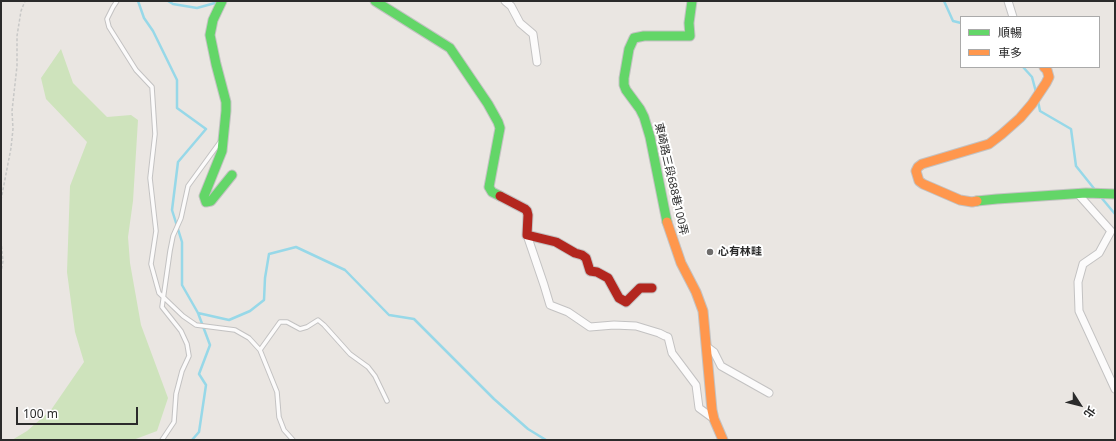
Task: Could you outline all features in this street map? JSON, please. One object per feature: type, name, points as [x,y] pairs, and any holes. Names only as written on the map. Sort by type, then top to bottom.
[{"type":"street","points":[[222,1],[213,20],[210,35],[226,102],[224,136],[222,150],[204,196],[206,202],[211,200],[232,175]]},
{"type":"street","points":[[375,1],[450,48],[488,104],[500,128],[489,187],[492,192],[527,211],[528,222],[526,235],[550,304],[568,312],[590,327],[614,325],[636,326],[668,337],[672,353],[696,385],[699,408],[714,419]]},
{"type":"street","points":[[505,1],[511,6],[520,23],[533,34],[538,62]]},
{"type":"street","name":"東崎路三段688巷100弄","points":[[692,1],[689,23],[690,36],[644,36],[634,38],[628,50],[624,78],[626,90],[644,117],[650,137],[668,226],[681,263],[696,292],[703,311],[709,384],[714,419],[723,440]]},
{"type":"street","points":[[1008,1],[1013,16]]},
{"type":"street","points":[[1045,68],[1049,77],[1040,93],[1020,118],[989,144],[922,164],[916,171],[919,181],[960,200],[972,202],[1082,193],[1115,194]]},
{"type":"street","points":[[1082,193],[1111,231],[1099,253],[1083,264],[1078,282],[1079,311],[1115,389]]},
{"type":"street","points":[[526,235],[556,242],[575,253],[582,255],[586,258],[590,270],[608,278],[619,298],[626,302],[640,288],[652,288]]},
{"type":"street","points":[[706,346],[714,352],[721,366],[769,392]]},
{"type":"lane","points":[[117,1],[107,19],[109,27],[136,70],[152,87],[155,134],[150,178],[156,231],[152,264],[159,293],[183,316],[196,325],[235,330],[249,338],[260,350],[276,392],[279,417],[284,430],[293,440]]},
{"type":"lane","points":[[162,440],[174,422],[176,394],[182,371],[189,356],[187,344],[181,331],[162,308],[171,243],[181,218],[188,186],[224,136]]},
{"type":"lane","points":[[260,350],[280,322],[288,322],[300,329],[307,327],[318,320],[350,354],[368,367],[375,376],[387,401]]},
{"type":"path","points":[[1,200],[12,142],[12,110],[17,66],[16,36],[21,11],[25,1]]},
{"type":"path","points":[[1,241],[3,261],[1,272]]},
{"type":"green space","points":[[61,49],[73,83],[107,117],[131,115],[138,120],[133,201],[128,237],[130,263],[141,325],[168,398],[157,431],[133,440],[12,440],[27,431],[51,410],[84,362],[75,332],[67,272],[70,186],[87,142],[46,99],[41,78]]},
{"type":"waterway","points":[[138,1],[144,18],[153,31],[177,80],[177,108],[206,129],[178,162],[172,210],[182,242],[182,285],[198,313],[210,345],[199,374],[206,385],[199,432],[192,440]]},
{"type":"waterway","points":[[168,1],[173,4],[197,8],[215,3]]},
{"type":"waterway","points":[[944,1],[953,21],[960,23]]},
{"type":"waterway","points":[[1024,68],[1032,77],[1036,92]]},
{"type":"waterway","points":[[1038,101],[1040,111],[1071,129],[1076,166],[1096,191]]},
{"type":"waterway","points":[[1100,196],[1115,214]]},
{"type":"waterway","points":[[198,313],[229,320],[250,311],[264,300],[265,278],[269,254],[296,247],[345,270],[389,315],[414,319],[494,399],[528,429],[546,440]]},
{"type":"traffic: fast","points":[[222,1],[213,20],[210,35],[226,102],[226,111],[222,151],[204,196],[206,202],[211,201],[232,175]]},
{"type":"traffic: fast","points":[[375,1],[450,48],[488,104],[500,128],[489,187],[492,192],[500,196]]},
{"type":"traffic: fast","points":[[667,222],[650,137],[640,109],[626,90],[624,78],[629,49],[634,38],[644,36],[690,36],[689,23],[692,1]]},
{"type":"traffic: fast","points":[[977,201],[1086,193],[1115,194]]},
{"type":"traffic: slow","points":[[977,201],[972,202],[960,200],[923,184],[919,181],[916,171],[918,167],[922,164],[989,144],[1002,134],[1020,118],[1032,104],[1046,83],[1049,77],[1045,68]]},
{"type":"traffic: slow","points":[[667,222],[681,263],[696,292],[703,311],[712,410],[714,419],[723,440]]},
{"type":"traffic: jam","points":[[500,196],[527,211],[527,235],[556,242],[575,253],[582,255],[586,258],[590,271],[597,272],[608,278],[619,298],[626,302],[640,288],[652,288]]},
{"type":"place","name":"心有林畦","points":[[710,252]]}]
